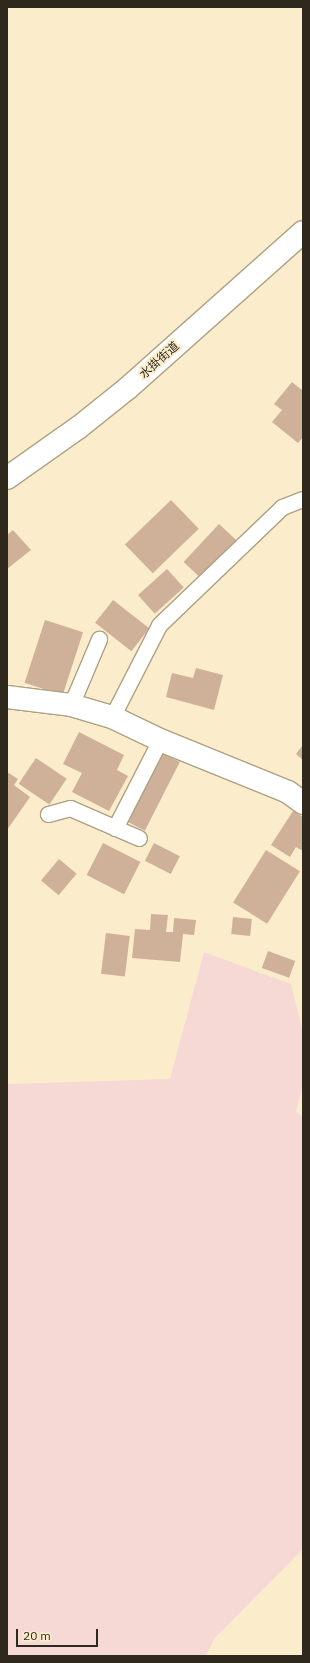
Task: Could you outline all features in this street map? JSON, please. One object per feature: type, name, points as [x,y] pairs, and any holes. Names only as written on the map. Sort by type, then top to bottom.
[{"type":"main road","name":"水掛街道","points":[[7,478],[78,428],[128,388],[303,232]]},
{"type":"main road","points":[[7,696],[71,705],[112,717],[160,740],[288,792],[303,803]]},
{"type":"lane","points":[[112,717],[160,625],[282,507],[303,499]]},
{"type":"lane","points":[[71,705],[99,639]]},
{"type":"lane","points":[[115,828],[160,740]]},
{"type":"lane","points":[[48,814],[70,808],[139,838]]},
{"type":"shaded area","points":[[204,952],[291,984],[303,1032],[303,1083],[296,1112],[303,1117],[303,1549],[214,1639],[206,1656],[7,1656],[7,1084],[170,1079]]},
{"type":"building","points":[[292,382],[303,391],[303,437],[298,443],[272,422],[282,410],[274,404]]},
{"type":"building","points":[[171,500],[199,529],[153,573],[125,544]]},
{"type":"building","points":[[219,524],[237,541],[202,579],[184,562]]},
{"type":"building","points":[[13,530],[31,550],[7,569],[7,535]]},
{"type":"building","points":[[167,569],[184,588],[155,614],[138,595]]},
{"type":"building","points":[[113,600],[149,628],[131,651],[95,623]]},
{"type":"building","points":[[45,620],[83,632],[63,695],[25,683]]},
{"type":"building","points":[[196,668],[223,675],[214,710],[166,697],[172,673],[193,678]]},
{"type":"building","points":[[79,732],[124,755],[117,770],[128,776],[109,811],[72,792],[82,773],[63,764]]},
{"type":"building","points":[[303,745],[303,760],[296,754]]},
{"type":"building","points":[[162,753],[180,762],[145,831],[127,822]]},
{"type":"building","points":[[36,758],[67,779],[49,804],[19,784]]},
{"type":"building","points":[[7,772],[18,779],[14,785],[30,797],[7,830]]},
{"type":"building","points":[[293,811],[303,817],[303,851],[296,847],[290,857],[271,845]]},
{"type":"building","points":[[103,843],[140,862],[124,894],[87,875]]},
{"type":"building","points":[[154,843],[180,856],[171,874],[145,861]]},
{"type":"building","points":[[266,850],[300,871],[267,924],[233,903]]},
{"type":"building","points":[[59,859],[77,874],[59,895],[41,880]]},
{"type":"building","points":[[151,914],[168,915],[166,932],[173,932],[174,918],[196,920],[194,935],[183,934],[180,962],[132,958],[135,929],[150,930]]},
{"type":"building","points":[[233,917],[252,919],[250,936],[231,934]]},
{"type":"building","points":[[106,933],[130,936],[125,977],[101,974]]},
{"type":"building","points":[[268,951],[295,961],[289,978],[262,968]]}]
